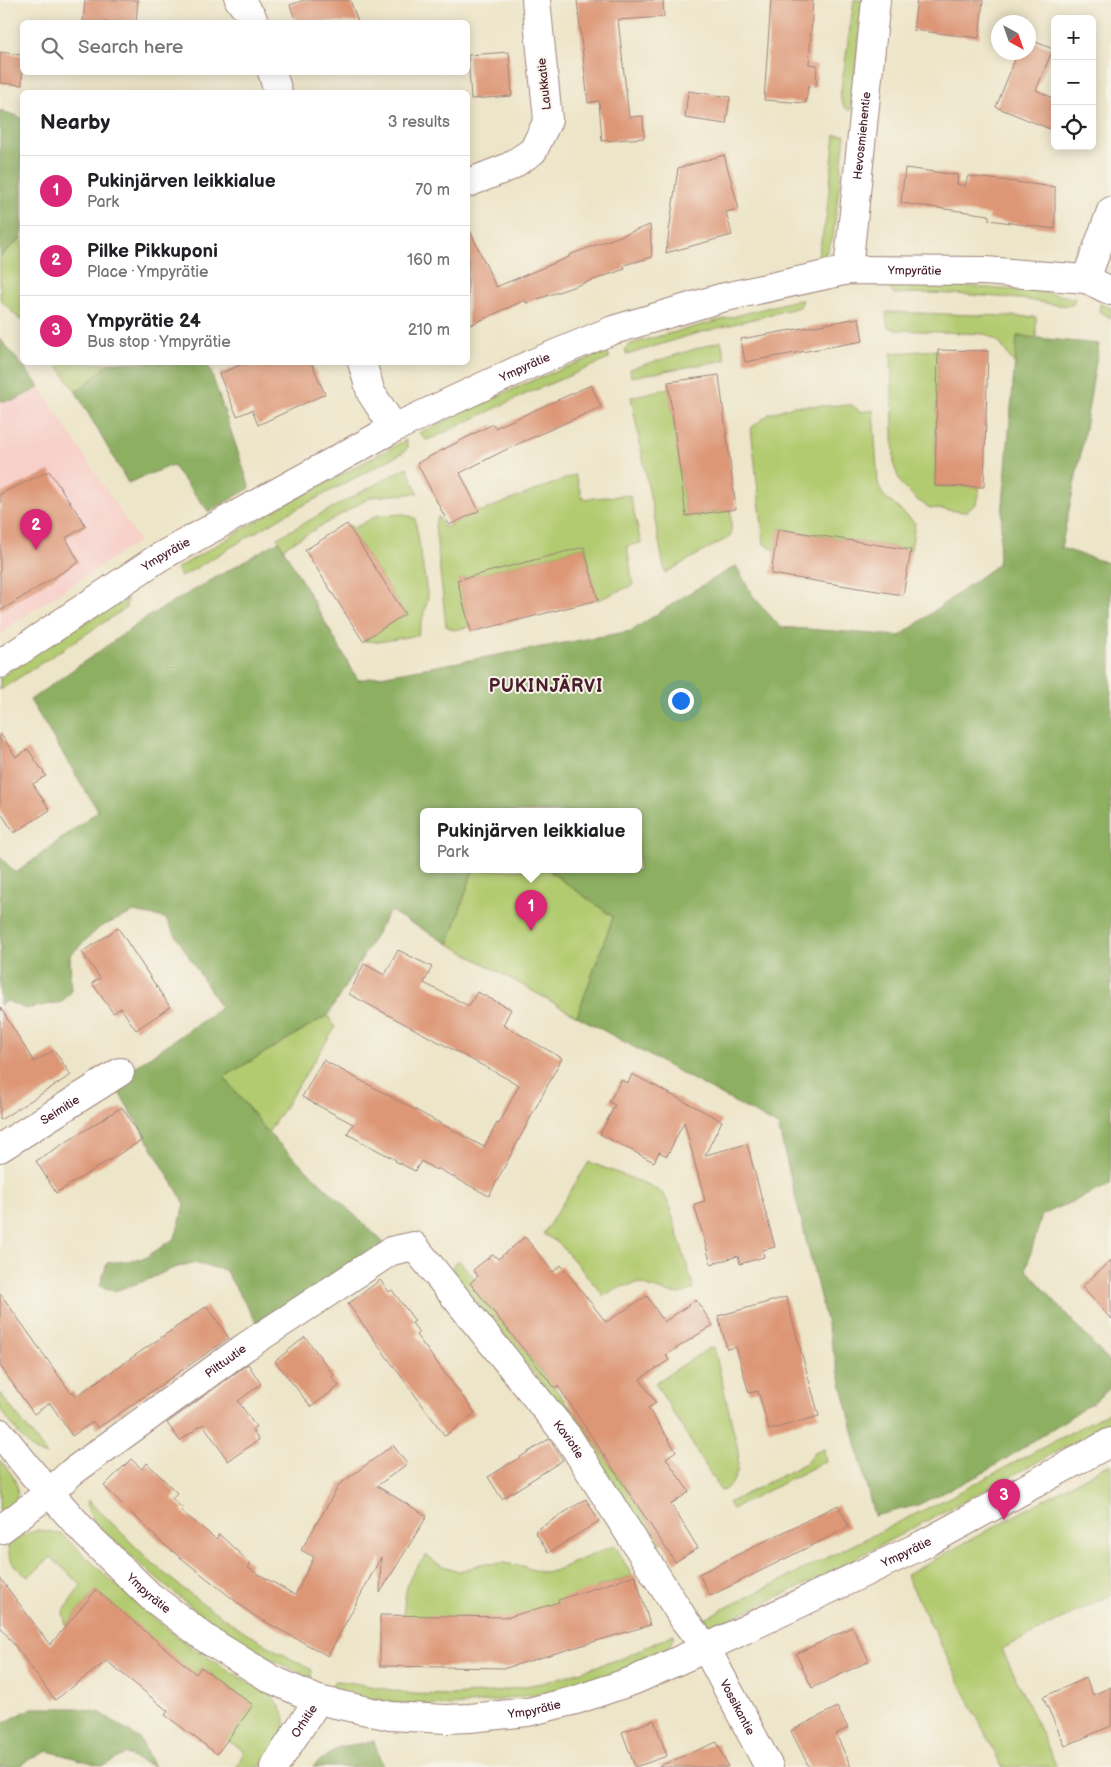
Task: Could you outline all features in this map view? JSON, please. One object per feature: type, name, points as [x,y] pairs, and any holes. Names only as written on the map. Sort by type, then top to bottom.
[{"type":"street","points":[[239,0],[253,20]]},
{"type":"street","name":"Laukkatie","points":[[470,182],[509,167],[533,151],[548,120],[536,0]]},
{"type":"street","name":"Hevosmiehentie","points":[[848,270],[876,0]]},
{"type":"street","points":[[273,75],[277,90]]},
{"type":"street","points":[[1086,279],[1111,210]]},
{"type":"street","name":"Ympyrätie","points":[[0,664],[158,558],[394,428],[531,364],[613,330],[721,298],[848,270],[985,271],[1086,279],[1111,290]]},
{"type":"street","points":[[363,365],[371,393],[394,428]]},
{"type":"street","name":"Seimitie","points":[[0,1148],[120,1072]]},
{"type":"street","name":"Pilttuutie","points":[[0,1530],[49,1493],[72,1472],[245,1347],[391,1251],[414,1246]]},
{"type":"street","name":"Kaviotie","points":[[414,1246],[568,1437],[685,1622],[706,1648]]},
{"type":"street","name":"Ympyrätie","points":[[0,1433],[49,1493],[86,1534],[150,1596],[208,1640],[271,1679],[318,1700],[390,1716],[470,1718],[528,1712],[576,1700],[635,1680],[922,1545],[1111,1442]]},
{"type":"street","name":"Vossikantie","points":[[706,1648],[769,1767]]},
{"type":"street","name":"Orhitie","points":[[274,1767],[318,1700]]},
{"type":"shaded area","points":[[40,387],[139,541],[20,619],[0,635],[0,401],[15,400]]},
{"type":"green space","points":[[854,0],[864,0],[850,111],[844,107],[840,97]]},
{"type":"green space","points":[[0,110],[20,117],[20,239],[0,257]]},
{"type":"green space","points":[[835,135],[845,135],[833,238],[826,253],[817,259],[826,219]]},
{"type":"green space","points":[[20,239],[20,320],[0,299],[0,257]]},
{"type":"green space","points":[[935,284],[1042,292],[1075,298],[1072,305],[1059,305],[972,295],[895,294],[889,286]]},
{"type":"green space","points":[[803,300],[800,307],[691,335],[627,355],[625,349],[630,344],[792,301]]},
{"type":"green space","points":[[1100,304],[1111,308],[1111,318],[1099,311]]},
{"type":"green space","points":[[886,312],[1036,317],[1036,338],[1018,336],[1015,365],[999,342],[985,334],[896,330],[887,326]]},
{"type":"green space","points":[[1017,336],[1099,344],[1080,458],[1061,548],[1111,564],[1111,1176],[1110,1185],[1042,1215],[1026,1269],[1111,1364],[1111,1387],[1095,1401],[987,1471],[918,1505],[874,1516],[778,1126],[577,1016],[613,917],[552,873],[642,873],[642,808],[420,808],[420,873],[472,873],[449,944],[390,911],[328,1015],[224,1077],[268,1133],[385,1244],[260,1328],[225,1270],[192,1263],[114,1291],[100,1286],[107,1263],[143,1259],[175,1238],[185,1204],[113,1082],[221,1008],[165,918],[134,912],[100,927],[70,955],[71,992],[62,1002],[25,1009],[7,1001],[0,1005],[0,857],[16,873],[98,811],[30,700],[149,616],[279,541],[358,680],[631,631],[691,592],[736,566],[753,596],[780,627],[900,636],[998,564]]},
{"type":"green space","points":[[0,339],[40,387],[15,400],[0,401]]},
{"type":"green space","points":[[721,341],[726,360],[631,377],[630,369]]},
{"type":"green space","points":[[938,350],[935,486],[980,487],[976,504],[965,512],[930,508],[917,500],[901,484],[894,466],[891,353]]},
{"type":"green space","points":[[605,352],[609,355],[609,359],[528,393],[435,437],[426,440],[419,433],[524,384]]},
{"type":"green space","points":[[57,365],[110,365],[76,392]]},
{"type":"green space","points":[[108,365],[209,365],[250,488],[209,512],[172,465],[128,483],[76,392]]},
{"type":"green space","points":[[669,388],[686,516],[731,510],[731,536],[665,573],[631,397]]},
{"type":"green space","points":[[852,405],[861,412],[873,410],[878,483],[883,495],[915,523],[911,550],[779,529],[775,550],[764,544],[751,428],[769,414],[793,406]]},
{"type":"green space","points":[[406,440],[408,447],[404,452],[285,515],[181,577],[176,569],[282,506]]},
{"type":"green space","points":[[407,467],[418,493],[371,497],[283,548],[277,538]]},
{"type":"green space","points":[[575,475],[583,499],[630,495],[641,543],[627,546],[633,585],[598,600],[584,547],[458,580],[469,627],[454,630],[446,626],[435,525],[438,516],[444,528],[479,511]]},
{"type":"green space","points":[[404,514],[415,518],[428,598],[418,635],[379,642],[363,641],[405,614],[347,524],[354,528],[378,515]]},
{"type":"green space","points":[[127,598],[126,608],[0,690],[0,678],[45,646]]},
{"type":"green space","points":[[472,873],[552,873],[613,917],[577,1016],[449,944]]},
{"type":"green space","points":[[328,1015],[335,1028],[268,1133],[224,1077]]},
{"type":"green space","points":[[589,1162],[649,1185],[662,1193],[668,1202],[694,1289],[681,1294],[665,1292],[638,1283],[617,1288],[604,1296],[559,1243],[543,1234]]},
{"type":"green space","points":[[459,1260],[475,1279],[470,1283],[578,1417],[662,1542],[655,1545],[574,1423],[455,1277],[452,1266]]},
{"type":"green space","points":[[714,1347],[738,1450],[738,1468],[734,1480],[727,1488],[721,1491],[655,1383],[709,1348]]},
{"type":"green space","points":[[0,1393],[47,1456],[34,1451],[0,1409]]},
{"type":"green space","points":[[1111,1411],[1111,1423],[817,1579],[715,1625],[704,1624],[701,1620],[950,1497]]},
{"type":"green space","points":[[824,1449],[826,1461],[732,1509],[728,1503],[806,1463],[814,1453]]},
{"type":"green space","points":[[0,1460],[14,1478],[17,1494],[13,1504],[0,1518]]},
{"type":"green space","points":[[1111,1463],[1111,1595],[1002,1649],[1057,1767],[1002,1767],[906,1575]]},
{"type":"green space","points":[[88,1500],[145,1556],[182,1588],[236,1626],[312,1670],[311,1678],[268,1658],[209,1621],[157,1579],[97,1525],[88,1510]]},
{"type":"green space","points":[[38,1530],[62,1535],[146,1612],[192,1648],[271,1696],[280,1706],[285,1724],[279,1741],[261,1767],[237,1767],[244,1751],[227,1740],[253,1705],[201,1667],[193,1677],[96,1590],[66,1626],[63,1612],[81,1585],[51,1557],[28,1577],[16,1567],[9,1556],[8,1546],[21,1536]]},
{"type":"green space","points":[[615,1545],[632,1576],[599,1586],[561,1610],[531,1660],[403,1616],[408,1583],[415,1570],[427,1555],[436,1563],[458,1571],[480,1564],[504,1563],[540,1572],[554,1571]]},
{"type":"green space","points":[[674,1634],[670,1646],[661,1654],[626,1669],[549,1692],[494,1701],[452,1706],[402,1704],[359,1696],[330,1686],[335,1681],[413,1694],[451,1695],[493,1692],[546,1682],[623,1658]]},
{"type":"green space","points":[[32,1708],[77,1708],[101,1713],[140,1739],[154,1767],[125,1754],[103,1766],[48,1751],[17,1767],[0,1767],[0,1725]]},
{"type":"green space","points":[[374,1741],[383,1767],[313,1767],[339,1747]]},
{"type":"building","points":[[85,0],[138,0],[136,20],[83,20]]},
{"type":"building","points":[[304,0],[350,0],[357,20],[295,20],[290,5]]},
{"type":"building","points":[[577,0],[663,0],[664,17],[618,20],[629,117],[643,116],[644,138],[602,141],[599,101],[588,103]]},
{"type":"building","points":[[771,0],[813,0],[809,64],[817,65],[816,87],[808,86],[806,103],[764,100]]},
{"type":"building","points":[[917,0],[983,0],[979,38],[913,30]]},
{"type":"building","points":[[1036,42],[1051,48],[1051,54],[1036,90],[1051,97],[1051,129],[996,107],[1015,60],[1036,60]]},
{"type":"building","points":[[0,52],[20,55],[22,85],[0,83]]},
{"type":"building","points":[[509,52],[512,96],[471,99],[470,55]]},
{"type":"building","points":[[688,91],[730,97],[726,124],[685,118]]},
{"type":"building","points":[[724,155],[739,209],[726,212],[732,235],[666,253],[678,168]]},
{"type":"building","points":[[905,168],[958,175],[957,184],[965,186],[968,176],[1055,187],[1055,229],[989,220],[989,215],[901,203]]},
{"type":"building","points":[[650,225],[652,257],[624,265],[625,269],[526,303],[525,300],[470,325],[470,230],[496,287],[569,257],[569,255]]},
{"type":"building","points":[[859,318],[863,341],[745,362],[741,339]]},
{"type":"building","points":[[938,350],[988,351],[984,487],[935,486]]},
{"type":"building","points":[[240,365],[312,365],[325,394],[258,425],[252,410],[237,416],[219,374]]},
{"type":"building","points":[[719,375],[736,509],[686,516],[668,382]]},
{"type":"building","points":[[591,385],[601,407],[509,448],[460,473],[479,511],[449,525],[417,463],[493,424],[495,428]]},
{"type":"building","points":[[49,471],[86,526],[66,538],[79,562],[0,611],[0,494]]},
{"type":"building","points":[[347,524],[405,614],[363,641],[305,550]]},
{"type":"building","points":[[778,529],[911,550],[903,595],[771,574]]},
{"type":"building","points":[[584,547],[598,600],[471,632],[457,580]]},
{"type":"building","points":[[0,733],[16,757],[28,749],[46,776],[33,784],[50,810],[14,833],[0,811]]},
{"type":"building","points":[[118,928],[170,1007],[136,1030],[121,1008],[113,1013],[92,983],[100,978],[82,952]]},
{"type":"building","points":[[398,950],[432,967],[424,983],[469,1006],[477,992],[511,1009],[503,1025],[562,1058],[489,1196],[421,1161],[415,1171],[395,1161],[347,1134],[353,1124],[302,1097],[323,1060],[484,1147],[497,1123],[499,1124],[519,1085],[349,994],[364,964],[385,975]]},
{"type":"building","points":[[0,1007],[34,1062],[54,1050],[71,1075],[0,1120]]},
{"type":"building","points":[[632,1074],[722,1121],[705,1155],[747,1144],[775,1247],[763,1250],[764,1257],[740,1264],[738,1256],[711,1264],[694,1204],[705,1201],[684,1122],[667,1156],[659,1152],[654,1162],[600,1134],[615,1105],[609,1102],[621,1080],[628,1083]]},
{"type":"building","points":[[122,1107],[142,1140],[56,1193],[36,1161]]},
{"type":"building","points":[[525,1237],[553,1272],[561,1265],[606,1322],[647,1296],[664,1322],[696,1300],[713,1325],[666,1355],[669,1360],[640,1379],[656,1403],[648,1408],[676,1451],[666,1458],[689,1492],[671,1504],[698,1548],[675,1562],[558,1386],[555,1388],[470,1283],[478,1276],[473,1270],[493,1254],[498,1259]]},
{"type":"building","points":[[1111,1260],[1111,1319],[1082,1287]]},
{"type":"building","points":[[380,1280],[389,1292],[392,1290],[415,1321],[412,1323],[419,1332],[416,1335],[475,1413],[445,1436],[348,1304]]},
{"type":"building","points":[[0,1293],[71,1393],[73,1391],[76,1396],[207,1306],[229,1338],[98,1428],[93,1422],[72,1436],[50,1403],[34,1414],[0,1366]]},
{"type":"building","points":[[786,1297],[819,1416],[769,1430],[758,1391],[749,1393],[736,1347],[727,1349],[718,1316]]},
{"type":"building","points":[[305,1337],[334,1375],[332,1377],[339,1386],[311,1407],[275,1361]]},
{"type":"building","points":[[248,1364],[261,1384],[238,1401],[256,1427],[252,1430],[259,1440],[228,1461],[203,1424],[180,1441],[167,1423]]},
{"type":"building","points":[[549,1439],[563,1460],[502,1499],[488,1477]]},
{"type":"building","points":[[393,1445],[407,1464],[377,1486],[427,1516],[380,1593],[381,1557],[328,1656],[253,1615],[161,1542],[104,1486],[131,1459],[142,1469],[147,1463],[177,1493],[172,1498],[183,1509],[181,1511],[216,1539],[219,1534],[251,1564],[248,1568],[295,1595],[314,1557],[301,1550],[340,1484]]},
{"type":"building","points":[[586,1499],[599,1521],[548,1553],[535,1531]]},
{"type":"building","points":[[838,1505],[849,1527],[710,1596],[699,1574]]},
{"type":"building","points":[[635,1575],[650,1625],[506,1668],[380,1666],[380,1615],[509,1617],[559,1602],[558,1600]]},
{"type":"building","points":[[0,1578],[50,1645],[96,1590],[196,1674],[201,1667],[253,1705],[217,1754],[165,1715],[168,1711],[107,1661],[55,1700],[0,1626]]},
{"type":"building","points":[[852,1627],[869,1661],[812,1688],[796,1654]]},
{"type":"building","points":[[1086,1678],[1093,1695],[1111,1687],[1111,1726],[1065,1746],[1043,1697]]},
{"type":"building","points":[[837,1707],[848,1728],[836,1734],[851,1767],[809,1767],[791,1731]]},
{"type":"building","points":[[654,1720],[667,1756],[635,1767],[622,1732]]},
{"type":"building","points":[[717,1742],[728,1767],[657,1767]]},
{"type":"place","name":"Pilke Pikkuponi","points":[[36,550]]},
{"type":"place","name":"Pukinjärven leikkialue","points":[[531,931]]},
{"type":"place","name":"Ympyrätie 24","points":[[1004,1520]]},
{"type":"district","name":"PUKINJÄRVI","points":[[546,686]]}]
